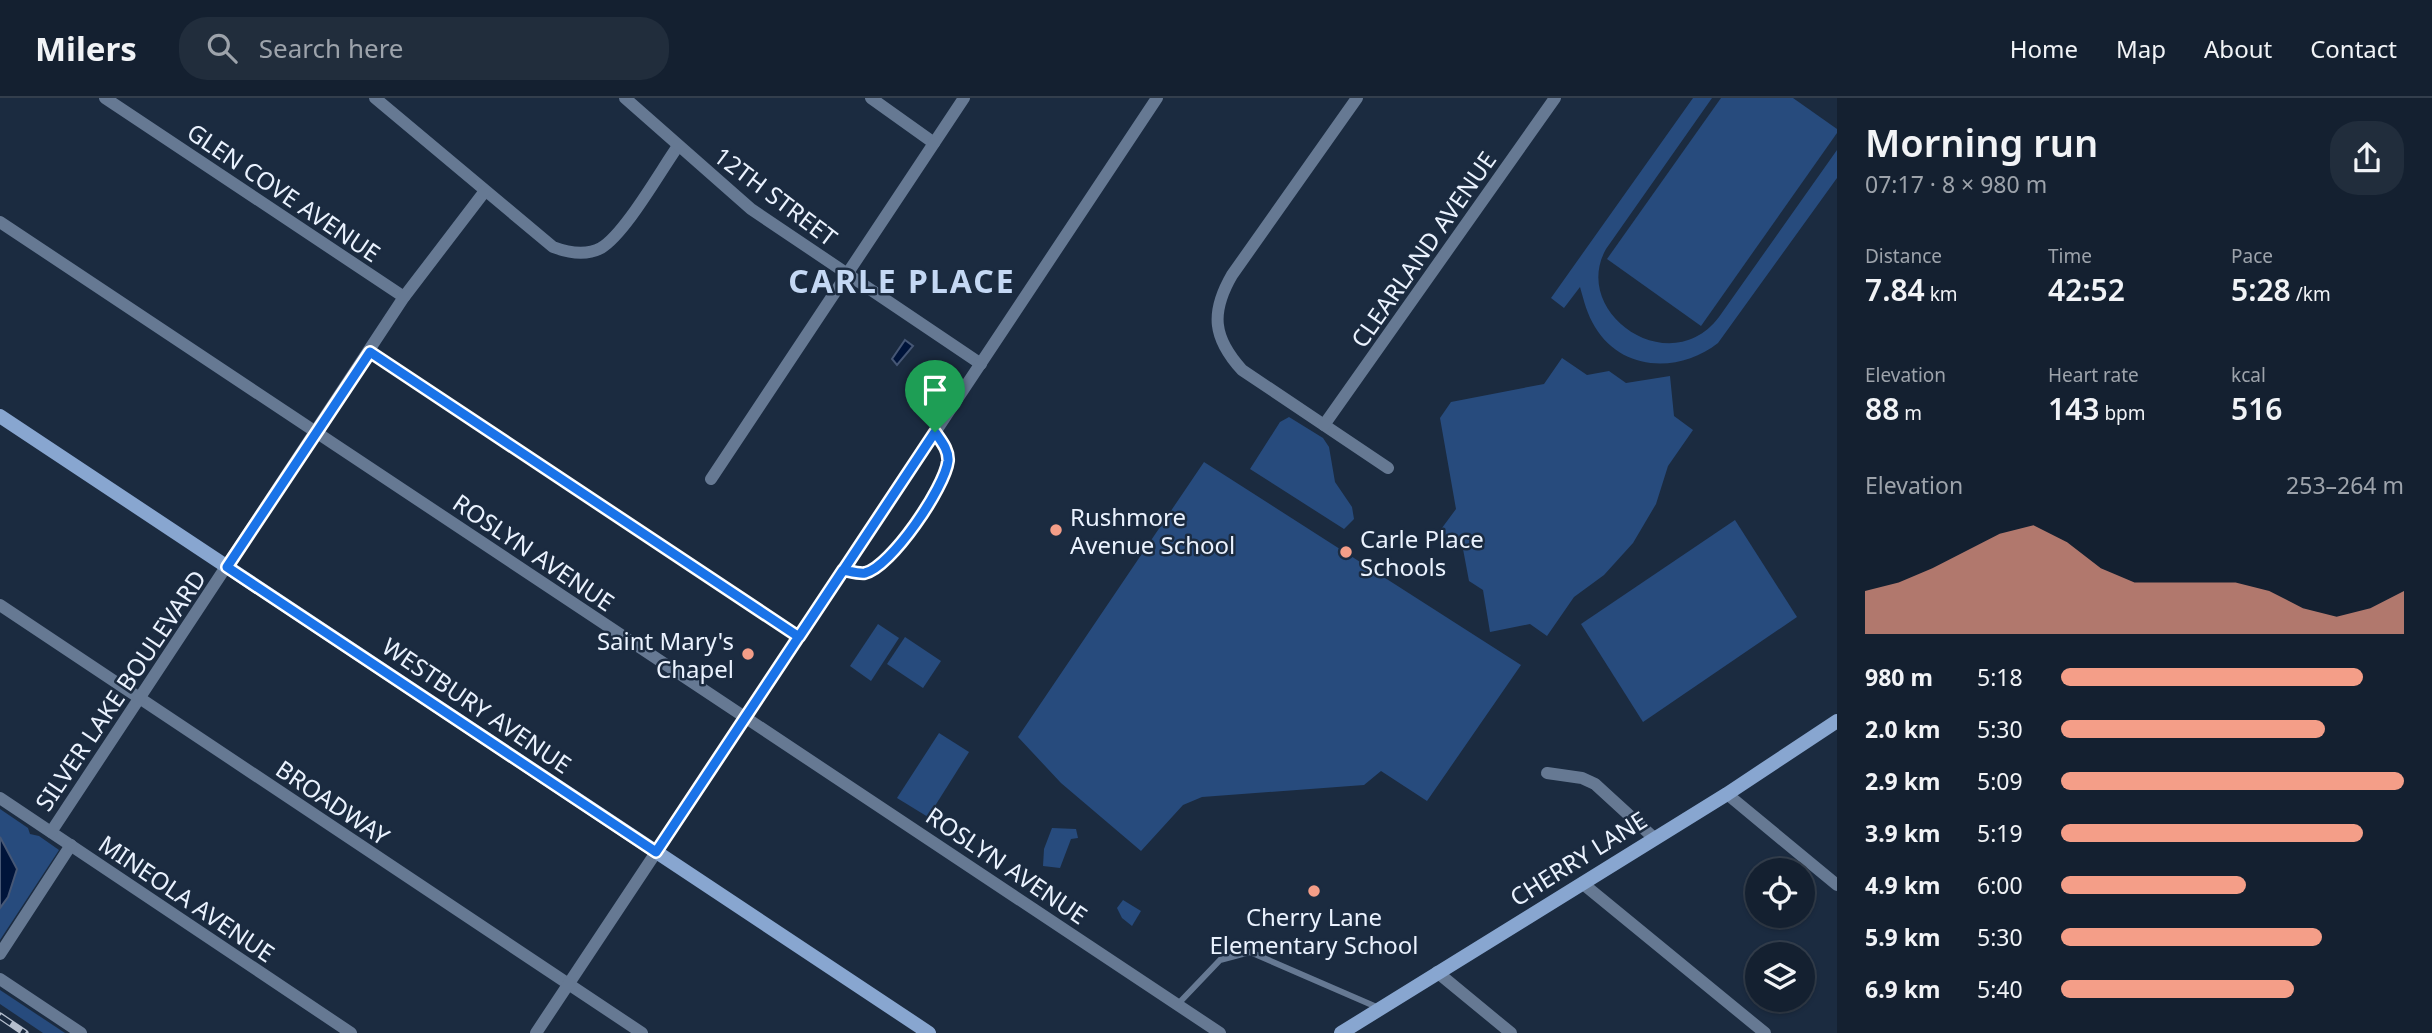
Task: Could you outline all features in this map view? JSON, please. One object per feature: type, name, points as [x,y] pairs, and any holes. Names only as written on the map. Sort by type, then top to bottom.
[{"type":"main road","name":"WESTBURY AVENUE","points":[[0,416],[929,1033]]},
{"type":"main road","name":"CHERRY LANE","points":[[1341,1033],[1727,794],[1837,721]]},
{"type":"street","name":"GLEN COVE AVENUE","points":[[104,98],[404,298]]},
{"type":"street","points":[[375,98],[553,247],[569,253],[591,252],[603,247],[618,232],[678,146]]},
{"type":"street","name":"12TH STREET","points":[[625,98],[751,209],[981,364]]},
{"type":"street","points":[[871,98],[934,143]]},
{"type":"street","points":[[711,479],[964,98]]},
{"type":"street","points":[[536,1033],[1157,98]]},
{"type":"street","points":[[1357,98],[1232,275],[1218,307],[1219,337],[1227,354],[1242,370],[1388,468]]},
{"type":"street","name":"CLEARLAND AVENUE","points":[[1324,425],[1555,98]]},
{"type":"street","name":"SILVER LAKE BOULEVARD","points":[[51,832],[404,298],[485,191]]},
{"type":"street","name":"ROSLYN AVENUE","points":[[0,222],[1220,1033]]},
{"type":"street","points":[[370,352],[799,637]]},
{"type":"street","name":"BROADWAY","points":[[0,605],[642,1033]]},
{"type":"street","points":[[1547,773],[1582,778],[1595,784],[1654,838]]},
{"type":"street","points":[[1727,794],[1837,885]]},
{"type":"street","name":"MINEOLA AVENUE","points":[[0,798],[351,1033]]},
{"type":"street","name":"SILVER LAKE BOULEVARD","points":[[0,954],[71,845]]},
{"type":"street","points":[[1582,883],[1765,1033]]},
{"type":"street","points":[[1437,972],[1511,1033]]},
{"type":"street","points":[[0,979],[81,1033]]},
{"type":"lane","points":[[843,570],[865,573],[884,560],[919,518],[948,462],[947,448],[935,432]]},
{"type":"lane","points":[[1178,1004],[1220,960],[1250,952],[1379,1008]]},
{"type":"shaded area","points":[[1693,98],[1712,98],[1606,249],[1599,273],[1602,296],[1613,316],[1631,331],[1652,341],[1676,343],[1699,335],[1719,317],[1837,150],[1837,178],[1718,343],[1687,359],[1652,363],[1620,353],[1606,342],[1590,317],[1580,287],[1564,308],[1551,298]]},
{"type":"shaded area","points":[[1721,98],[1793,98],[1837,129],[1837,133],[1701,326],[1607,259]]},
{"type":"shaded area","points":[[905,340],[913,346],[897,365],[892,359]]},
{"type":"shaded area","points":[[1562,358],[1587,375],[1609,371],[1626,383],[1670,376],[1674,416],[1693,430],[1668,466],[1656,504],[1633,543],[1604,575],[1574,597],[1547,636],[1530,624],[1490,632],[1483,590],[1469,581],[1463,549],[1439,532],[1456,509],[1440,418],[1451,402],[1544,384]]},
{"type":"shaded area","points":[[1289,417],[1323,438],[1329,447],[1335,482],[1352,507],[1354,519],[1344,529],[1250,469],[1280,422]]},
{"type":"shaded area","points":[[1204,462],[1521,665],[1427,801],[1381,771],[1364,785],[1202,797],[1183,805],[1141,851],[1061,783],[1018,737]]},
{"type":"shaded area","points":[[1735,520],[1797,617],[1643,722],[1581,624]]},
{"type":"shaded area","points":[[878,624],[899,638],[871,681],[850,666]]},
{"type":"shaded area","points":[[905,637],[941,661],[923,688],[887,664]]},
{"type":"shaded area","points":[[939,733],[969,752],[928,817],[897,798]]},
{"type":"shaded area","points":[[0,809],[28,828],[30,834],[39,836],[59,850],[0,940]]},
{"type":"shaded area","points":[[1052,828],[1076,829],[1078,838],[1071,839],[1060,868],[1043,866],[1044,849]]},
{"type":"shaded area","points":[[0,837],[17,869],[8,897],[0,908]]},
{"type":"shaded area","points":[[1123,900],[1141,911],[1132,926],[1122,918],[1117,908]]},
{"type":"shaded area","points":[[0,990],[65,1033],[43,1033],[0,1004]]},
{"type":"railway","points":[[0,1016],[25,1033]]},
{"type":"place","name":"Rushmore Avenue School","points":[[1056,530]]},
{"type":"place","name":"Carle Place Schools","points":[[1346,552]]},
{"type":"place","name":"Saint Mary's Chapel","points":[[748,654]]},
{"type":"place","name":"Cherry Lane Elementary School","points":[[1314,891]]},
{"type":"district","name":"CARLE PLACE","points":[[902,280]]},
{"type":"route","points":[[935,432],[843,570],[799,637],[370,352],[227,567],[656,852],[799,637],[843,570],[865,573],[884,560],[919,518],[948,462],[947,448],[935,432]]}]
